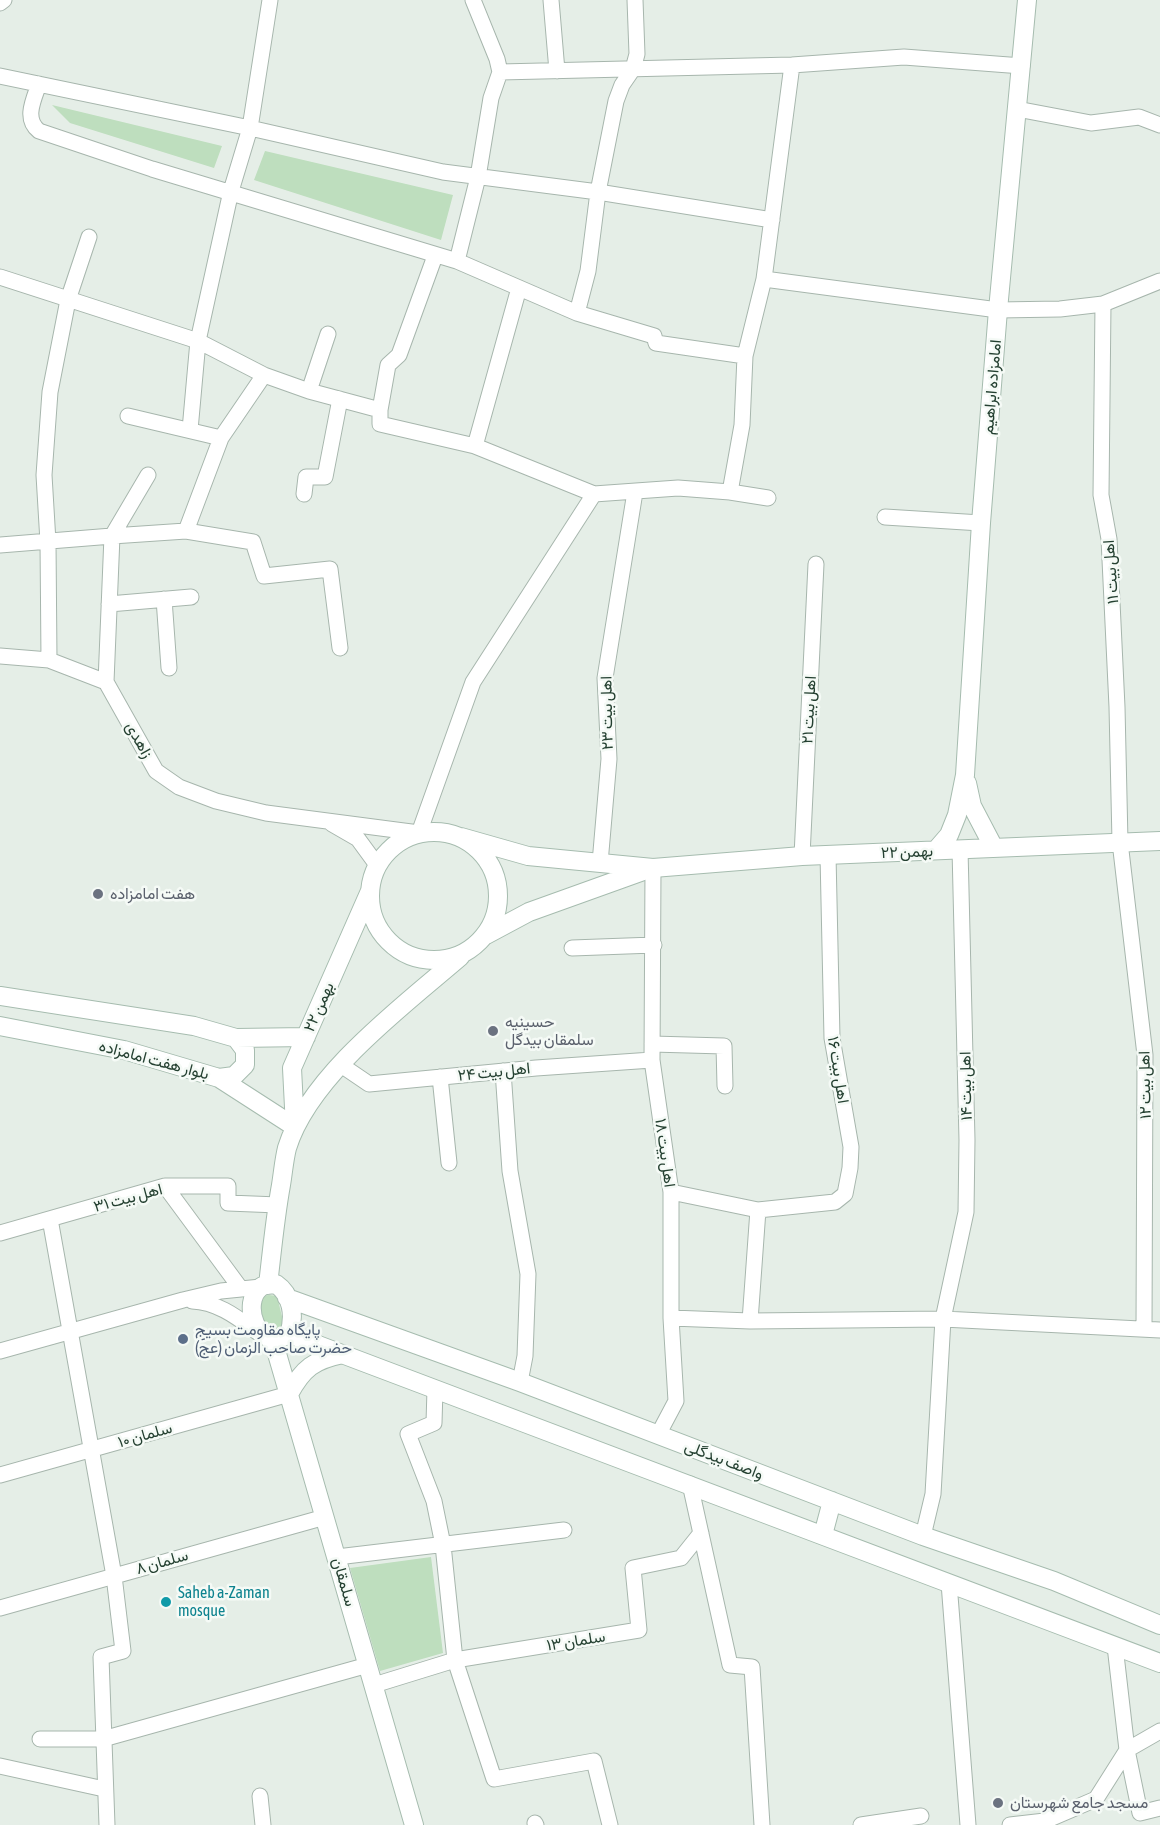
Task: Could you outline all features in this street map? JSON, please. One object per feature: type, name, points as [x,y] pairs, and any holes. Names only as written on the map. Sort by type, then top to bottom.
[{"type":"street","points":[[0,3],[4,0]]},
{"type":"street","points":[[190,430],[198,341],[231,192],[249,128],[270,0]]},
{"type":"street","points":[[457,261],[478,177],[487,116],[500,72],[497,59],[472,0]]},
{"type":"street","points":[[551,0],[557,71]]},
{"type":"street","points":[[577,313],[588,271],[598,192],[616,102],[622,85],[633,69],[637,54],[635,0]]},
{"type":"street","name":"امامزاده ابراهیم","points":[[936,850],[949,835],[957,815],[965,775],[981,523],[998,310],[1027,0]]},
{"type":"street","points":[[500,72],[792,65],[904,57],[1022,66]]},
{"type":"street","points":[[730,492],[742,425],[745,356],[764,279],[792,65]]},
{"type":"street","points":[[0,76],[249,128],[392,161],[478,177],[598,192],[772,220]]},
{"type":"street","points":[[39,84],[30,118],[32,126],[39,132],[152,169],[457,261],[577,313],[654,336],[656,343],[745,356]]},
{"type":"street","points":[[1017,109],[1091,123],[1138,117],[1160,125]]},
{"type":"street","points":[[49,660],[48,542],[44,475],[50,392],[68,300],[89,237]]},
{"type":"street","points":[[435,256],[399,355],[388,365],[380,410],[380,424],[475,446],[594,494],[678,488],[768,498]]},
{"type":"street","points":[[0,277],[198,341],[264,375],[380,410]]},
{"type":"street","points":[[764,279],[998,310],[1060,309],[1103,304],[1160,281]]},
{"type":"street","points":[[475,446],[519,288]]},
{"type":"street","name":"اهل بیت ۱۱","points":[[1103,304],[1101,495],[1109,539],[1112,584],[1118,707],[1120,842]]},
{"type":"street","points":[[309,390],[328,334]]},
{"type":"street","points":[[186,531],[221,438],[264,375]]},
{"type":"street","points":[[304,494],[306,477],[325,477],[340,399]]},
{"type":"street","points":[[128,416],[221,438]]},
{"type":"street","points":[[0,656],[49,660],[106,682],[112,536],[148,475]]},
{"type":"street","name":"اهل بیت ۲۳","points":[[600,863],[609,759],[605,678],[635,492]]},
{"type":"street","points":[[419,833],[472,682],[594,494]]},
{"type":"street","points":[[885,517],[981,523]]},
{"type":"street","points":[[0,545],[186,531],[253,543],[264,576],[330,569],[340,648]]},
{"type":"street","name":"اهل بیت ۲۱","points":[[802,856],[816,564]]},
{"type":"street","points":[[109,604],[190,597]]},
{"type":"street","points":[[164,599],[169,668]]},
{"type":"street","name":"زاهدی","points":[[106,682],[156,771],[179,788],[216,801],[266,813],[419,833]]},
{"type":"street","name":"امامزاده ابراهیم","points":[[965,775],[972,806],[994,848]]},
{"type":"street","name":"زاهدی","points":[[325,819],[358,839],[377,865]]},
{"type":"street","points":[[440,831],[461,837],[484,854],[497,880],[498,909],[486,935],[476,946],[463,954],[437,961],[410,956],[388,941],[373,918],[370,891],[377,865],[394,844],[419,833],[440,831]]},
{"type":"street","name":"۲۲ بهمن","points":[[461,837],[528,856],[653,868],[802,856],[1160,841]]},
{"type":"street","name":"اهل بیت ۱۲","points":[[1120,842],[1145,1054],[1144,1329]]},
{"type":"street","name":"اهل بیت ۱۴","points":[[923,1536],[933,1494],[943,1320],[966,1212],[967,1140],[960,849]]},
{"type":"street","name":"اهل بیت ۱۶","points":[[671,1192],[758,1210],[835,1202],[845,1194],[851,1146],[832,1038],[828,855]]},
{"type":"street","name":"۲۲ بهمن","points":[[486,935],[530,912],[653,868]]},
{"type":"street","name":"اهل بیت ۱۸","points":[[653,868],[652,1052],[671,1192],[670,1318],[676,1401],[658,1435]]},
{"type":"street","name":"۲۲ بهمن","points":[[295,1127],[292,1068],[370,891]]},
{"type":"street","points":[[572,948],[654,945]]},
{"type":"street","name":"۲۲ بهمن","points":[[275,1337],[257,1328],[252,1304],[255,1294],[265,1286],[286,1150],[295,1127],[307,1104],[370,1035],[463,954]]},
{"type":"street","name":"بلوار هفت امامزاده","points":[[0,996],[194,1026],[236,1038],[306,1037]]},
{"type":"street","name":"بلوار هفت امامزاده","points":[[0,1026],[124,1050],[219,1078],[295,1127]]},
{"type":"street","points":[[219,1078],[234,1076],[245,1065],[245,1050],[236,1038]]},
{"type":"street","name":"اهل بیت ۲۴","points":[[341,1065],[369,1084],[724,1046],[725,1086]]},
{"type":"street","points":[[502,1071],[510,1171],[528,1274],[525,1356],[520,1382]]},
{"type":"street","points":[[440,1077],[449,1163]]},
{"type":"street","points":[[165,1186],[241,1288]]},
{"type":"street","name":"اهل بیت ۳۱","points":[[0,1233],[165,1186],[228,1186],[228,1203],[278,1205]]},
{"type":"street","points":[[750,1321],[758,1210]]},
{"type":"street","points":[[50,1219],[114,1576],[123,1651],[101,1657],[106,1825]]},
{"type":"street","name":"واصف بیدگلی","points":[[265,1286],[276,1284],[288,1298],[520,1382],[923,1536],[1054,1581],[1160,1625]]},
{"type":"street","points":[[0,1351],[183,1300],[241,1288],[265,1286]]},
{"type":"street","points":[[275,1337],[293,1322],[292,1308],[288,1298]]},
{"type":"street","points":[[183,1300],[201,1301],[225,1309],[275,1337],[343,1354],[1160,1663]]},
{"type":"street","points":[[670,1318],[750,1321],[943,1320],[1160,1330]]},
{"type":"street","name":"سلمقان","points":[[275,1337],[289,1394],[414,1825]]},
{"type":"street","points":[[289,1394],[299,1376],[311,1366],[326,1358],[343,1354]]},
{"type":"street","points":[[435,1389],[434,1423],[408,1434],[434,1501],[443,1545],[455,1660],[494,1779],[594,1761],[610,1825]]},
{"type":"street","name":"سلمان ۱۰","points":[[0,1475],[289,1394]]},
{"type":"street","points":[[690,1484],[730,1665],[752,1667],[762,1825]]},
{"type":"street","points":[[823,1534],[832,1501]]},
{"type":"street","name":"سلمان ۸","points":[[0,1608],[325,1517]]},
{"type":"street","points":[[337,1557],[564,1530]]},
{"type":"street","name":"سلمان ۱۳","points":[[374,1685],[455,1660],[639,1630],[633,1568],[681,1558],[701,1533]]},
{"type":"street","points":[[949,1583],[968,1825]]},
{"type":"street","points":[[1115,1646],[1127,1750],[1140,1813],[1160,1808]]},
{"type":"street","points":[[40,1738],[103,1739],[368,1665]]},
{"type":"street","points":[[1010,1825],[1045,1821],[1096,1799],[1127,1750],[1160,1731]]},
{"type":"street","points":[[0,1766],[104,1789]]},
{"type":"street","points":[[260,1796],[262,1825]]},
{"type":"street","points":[[861,1825],[921,1816]]},
{"type":"green space","points":[[52,105],[222,146],[214,168],[70,123]]},
{"type":"green space","points":[[265,151],[453,195],[441,240],[254,180]]},
{"type":"green space","points":[[261,1296],[277,1296],[284,1325],[274,1333],[266,1325],[260,1307]]},
{"type":"green space","points":[[431,1557],[443,1653],[380,1671],[350,1568]]},
{"type":"place","name":"هفت امامزاده","points":[[98,894]]},
{"type":"place","name":"حسینیه سلمقان بیدگل","points":[[493,1031]]},
{"type":"place","name":"پایگاه مقاومت بسیج حضرت صاحب الزمان (عج)","points":[[183,1339]]},
{"type":"place","name":"Saheb a-Zaman mosque","points":[[166,1602]]},
{"type":"place","name":"مسجد جامع شهرستان","points":[[998,1803]]}]
